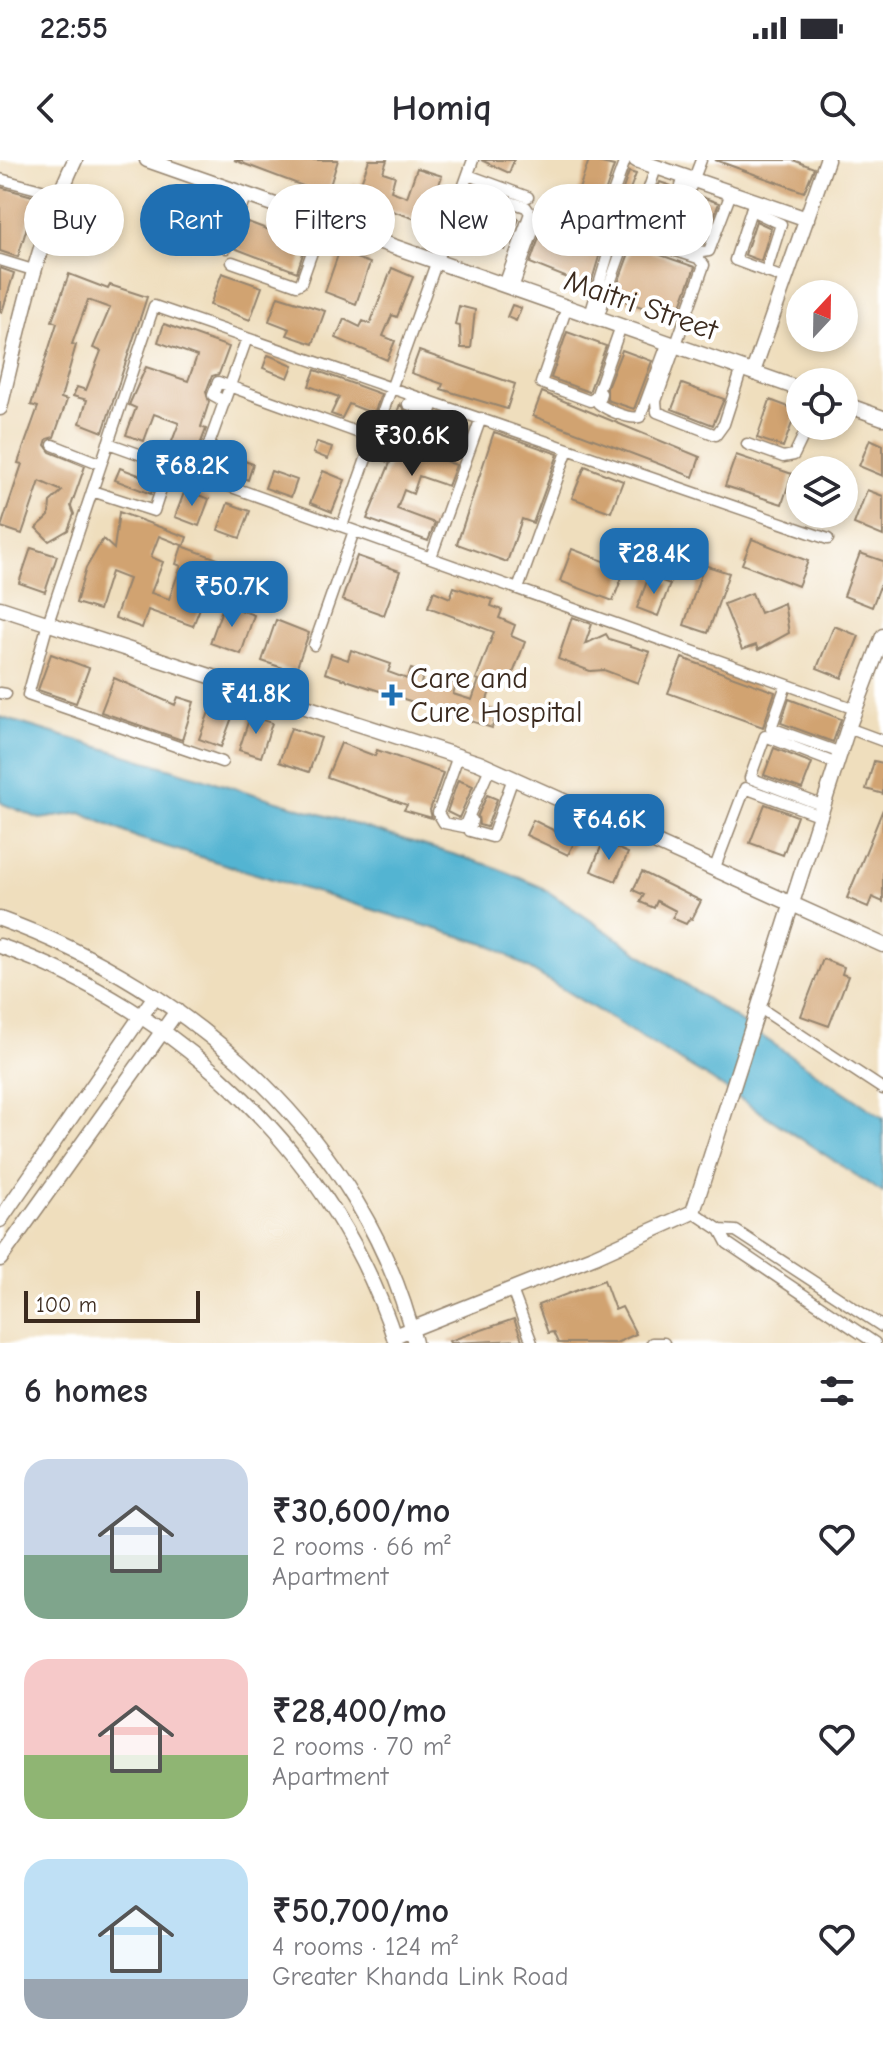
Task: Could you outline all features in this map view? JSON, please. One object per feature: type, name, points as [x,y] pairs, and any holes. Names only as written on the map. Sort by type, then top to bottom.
[{"type":"street","points":[[65,184],[75,160]]},
{"type":"street","name":"Maitri Street","points":[[147,160],[217,184]]},
{"type":"street","points":[[342,526],[473,160]]},
{"type":"street","points":[[622,160],[605,212],[608,219],[626,226],[654,167]]},
{"type":"street","points":[[612,184],[622,160]]},
{"type":"street","points":[[636,160],[731,193],[781,224],[766,272]]},
{"type":"street","points":[[654,167],[636,225],[637,229],[657,237],[666,232],[689,179],[701,160]]},
{"type":"street","points":[[672,344],[656,401],[657,412],[713,435],[719,433],[786,279],[827,160]]},
{"type":"street","points":[[468,175],[528,197]]},
{"type":"street","points":[[0,179],[24,185]]},
{"type":"street","points":[[689,179],[672,239],[702,252],[712,247],[731,193]]},
{"type":"street","points":[[508,286],[530,213],[526,207],[516,204]]},
{"type":"street","points":[[508,286],[541,209],[552,206],[615,231],[594,316]]},
{"type":"street","points":[[753,206],[807,219]]},
{"type":"street","points":[[753,206],[734,258],[737,262],[786,279]]},
{"type":"street","points":[[594,316],[627,235],[698,258],[704,265],[642,413],[635,419],[598,403],[623,326]]},
{"type":"street","name":"Maitri Street","points":[[395,246],[786,384]]},
{"type":"street","points":[[0,408],[6,352],[41,256]]},
{"type":"street","points":[[232,262],[297,285],[301,283],[311,256]]},
{"type":"street","points":[[0,260],[36,271]]},
{"type":"street","points":[[222,762],[28,695],[48,623],[154,306],[391,387],[435,406],[481,418],[828,539]]},
{"type":"street","points":[[567,307],[541,383],[590,401],[596,397],[623,326]]},
{"type":"street","points":[[198,475],[247,338]]},
{"type":"street","points":[[230,386],[373,438]]},
{"type":"street","points":[[408,404],[435,406]]},
{"type":"street","points":[[378,422],[421,437],[435,406]]},
{"type":"street","points":[[430,432],[435,406]]},
{"type":"street","points":[[858,409],[883,418]]},
{"type":"street","points":[[431,557],[481,418]]},
{"type":"street","points":[[747,444],[783,457],[794,455],[801,440]]},
{"type":"street","points":[[459,441],[471,445]]},
{"type":"street","points":[[108,443],[855,709]]},
{"type":"street","points":[[53,445],[101,464]]},
{"type":"street","points":[[518,589],[568,449]]},
{"type":"street","points":[[92,491],[154,511],[169,465]]},
{"type":"street","points":[[314,645],[354,531]]},
{"type":"street","points":[[0,608],[458,756],[883,945]]},
{"type":"street","points":[[0,946],[80,980],[142,1016],[237,1093],[301,1166],[354,1247],[395,1339],[411,1327],[512,1290],[693,1212],[848,728],[883,636]]},
{"type":"street","points":[[786,685],[771,728],[839,758]]},
{"type":"street","points":[[848,728],[883,741]]},
{"type":"street","points":[[822,811],[750,778],[765,736],[839,758]]},
{"type":"street","points":[[458,756],[438,813],[444,823],[464,827],[492,769]]},
{"type":"street","points":[[492,769],[470,831],[492,837],[513,778]]},
{"type":"street","points":[[714,870],[745,788],[822,811]]},
{"type":"street","points":[[0,919],[91,958],[155,996],[254,1075],[321,1151],[376,1235],[398,1281],[415,1343]]},
{"type":"street","points":[[0,1220],[155,996]]},
{"type":"street","points":[[0,1259],[177,1011]]},
{"type":"street","points":[[758,1014],[883,1089]]},
{"type":"street","points":[[693,1212],[720,1230],[727,1243],[875,1343]]},
{"type":"street","points":[[720,1230],[736,1231],[883,1327]]},
{"type":"street","points":[[512,1290],[532,1343]]},
{"type":"street","points":[[652,1343],[664,1343]]},
{"type":"water","points":[[0,717],[492,866],[541,887],[883,1118],[883,1193],[710,1079],[492,946],[138,838],[81,813],[40,819],[3,804],[0,801]]},
{"type":"building","points":[[234,160],[338,160],[330,184],[298,184]]},
{"type":"building","points":[[369,160],[387,160],[383,172],[395,176],[393,184],[360,184]]},
{"type":"building","points":[[481,160],[514,160],[509,173]]},
{"type":"building","points":[[589,160],[614,166],[608,184],[581,184]]},
{"type":"building","points":[[715,160],[793,160],[814,168],[804,192]]},
{"type":"building","points":[[417,168],[442,176],[439,184],[411,184]]},
{"type":"building","points":[[629,172],[636,174],[632,184],[625,184]]},
{"type":"building","points":[[411,185],[411,217],[395,212],[395,192],[407,197]]},
{"type":"building","points":[[0,187],[24,194],[24,237],[18,257],[0,251]]},
{"type":"building","points":[[713,201],[719,203],[713,218]]},
{"type":"building","points":[[756,221],[771,228],[761,261],[745,255]]},
{"type":"building","points":[[250,223],[266,229],[266,256],[302,256],[297,272],[250,254]]},
{"type":"building","points":[[338,256],[350,256],[370,263],[356,304],[325,292]]},
{"type":"building","points":[[533,256],[599,256],[590,287],[530,263]]},
{"type":"building","points":[[628,256],[664,256],[695,267],[676,319],[613,297]]},
{"type":"building","points":[[0,268],[14,273],[2,312],[0,311]]},
{"type":"building","points":[[392,268],[413,277],[397,317],[392,315],[383,336],[395,341],[387,360],[336,338],[344,319],[360,327],[363,321],[370,324]]},
{"type":"building","points":[[222,273],[262,287],[250,320],[210,305]]},
{"type":"building","points":[[69,274],[108,289],[110,285],[147,297],[103,432],[80,423],[87,400],[73,396],[77,387],[86,390],[101,351],[93,348],[110,308],[88,300],[72,344],[76,345],[61,398],[67,400],[54,437],[47,439],[45,445],[50,452],[85,466],[71,506],[74,514],[68,530],[49,541],[36,528],[49,516],[50,502],[62,491],[40,481],[22,534],[1,527],[22,464],[18,463],[38,407],[31,405],[57,323],[52,321]]},
{"type":"building","points":[[278,296],[325,311],[313,344],[287,335],[290,329],[269,321]]},
{"type":"building","points":[[512,305],[521,308],[516,321],[507,317]]},
{"type":"building","points":[[459,306],[475,310],[471,348],[461,348],[460,326],[455,325]]},
{"type":"building","points":[[164,324],[229,347],[219,374],[212,376],[206,392],[209,402],[201,427],[206,429],[194,461],[168,452],[179,423],[154,414],[144,441],[126,435],[136,408],[129,405],[146,367],[188,381],[197,356],[158,342]]},
{"type":"building","points":[[567,332],[606,346],[589,392],[551,378]]},
{"type":"building","points":[[622,350],[652,361],[634,409],[607,400],[607,388]]},
{"type":"building","points":[[419,351],[515,384],[507,409],[441,389],[443,384],[411,373]]},
{"type":"building","points":[[268,355],[293,365],[288,378],[263,368]]},
{"type":"building","points":[[315,370],[381,394],[374,414],[349,404],[342,418],[331,414],[339,397],[309,386]]},
{"type":"building","points":[[682,384],[724,399],[713,425],[672,409]]},
{"type":"building","points":[[542,392],[700,457],[693,477],[533,416]]},
{"type":"building","points":[[770,400],[786,406],[786,439],[783,447],[757,438]]},
{"type":"building","points":[[400,404],[405,411],[421,417],[418,426],[395,419]]},
{"type":"building","points":[[438,415],[464,424],[457,443],[435,435],[427,454],[456,465],[448,486],[419,476],[413,494],[404,490],[397,509],[435,523],[428,541],[367,519],[390,463],[382,460],[392,435],[425,444]]},
{"type":"building","points":[[494,432],[558,454],[533,523],[522,519],[507,562],[457,544]]},
{"type":"building","points":[[870,439],[883,445],[883,476],[859,466]]},
{"type":"building","points":[[317,442],[332,447],[328,459],[313,453]]},
{"type":"building","points":[[224,454],[253,464],[248,480],[219,469]]},
{"type":"building","points":[[736,455],[786,472],[786,492],[782,504],[725,486]]},
{"type":"building","points":[[585,466],[623,481],[611,512],[572,498]]},
{"type":"building","points":[[120,468],[155,481],[151,494],[115,480]]},
{"type":"building","points":[[271,471],[297,480],[291,497],[265,488]]},
{"type":"building","points":[[323,471],[345,480],[332,512],[310,503]]},
{"type":"building","points":[[185,490],[209,499],[199,526],[175,517]]},
{"type":"building","points":[[867,490],[883,496],[883,536],[858,526],[858,514]]},
{"type":"building","points":[[228,503],[250,511],[240,538],[218,530]]},
{"type":"building","points":[[119,512],[187,537],[184,546],[159,536],[151,557],[163,562],[151,593],[169,599],[181,566],[176,564],[182,546],[218,559],[212,575],[207,573],[195,606],[200,608],[193,626],[148,610],[142,628],[115,618],[129,579],[111,572],[99,610],[76,603],[86,568],[103,539],[114,549]]},
{"type":"building","points":[[752,539],[808,561],[798,586],[742,564]]},
{"type":"building","points":[[31,548],[57,556],[45,592],[19,583]]},
{"type":"building","points":[[572,549],[625,569],[613,601],[560,581]]},
{"type":"building","points":[[860,553],[883,561],[883,578],[872,607],[844,596]]},
{"type":"building","points":[[357,556],[400,571],[384,615],[342,600]]},
{"type":"building","points":[[704,565],[729,573],[708,633],[684,625]]},
{"type":"building","points":[[649,576],[670,584],[658,616],[637,608]]},
{"type":"building","points":[[454,587],[493,600],[491,606],[502,610],[499,618],[515,625],[511,636],[525,642],[509,684],[496,679],[492,685],[485,706],[497,711],[492,728],[325,673],[331,654],[348,660],[351,650],[391,664],[388,672],[407,679],[411,669],[424,673],[421,683],[441,689],[444,680],[456,684],[453,694],[472,700],[479,680],[476,679],[494,632],[428,607],[434,591],[450,598]]},
{"type":"building","points":[[752,593],[760,613],[784,603],[789,633],[758,650],[756,645],[742,650],[724,604]]},
{"type":"building","points":[[224,604],[254,615],[241,654],[210,643]]},
{"type":"building","points":[[572,617],[592,624],[585,644],[606,634],[609,639],[650,652],[638,683],[604,670],[590,671],[558,659]]},
{"type":"building","points":[[276,620],[309,633],[295,672],[262,661]]},
{"type":"building","points":[[834,626],[859,636],[842,678],[817,668]]},
{"type":"building","points":[[51,654],[89,668],[76,703],[38,690]]},
{"type":"building","points":[[682,658],[775,692],[763,727],[668,693]]},
{"type":"building","points":[[114,678],[175,705],[178,697],[194,702],[182,740],[101,712]]},
{"type":"building","points":[[789,699],[841,719],[833,742],[781,723]]},
{"type":"building","points":[[212,704],[234,712],[221,747],[199,739]]},
{"type":"building","points":[[250,716],[272,723],[261,757],[239,750]]},
{"type":"building","points":[[291,728],[321,738],[309,772],[279,762]]},
{"type":"building","points":[[341,743],[375,756],[377,750],[443,773],[430,810],[432,818],[404,810],[407,805],[327,777]]},
{"type":"building","points":[[774,748],[812,763],[802,789],[764,775]]},
{"type":"building","points":[[874,761],[883,763],[883,794],[866,789]]},
{"type":"building","points":[[458,780],[473,786],[459,818],[447,812]]},
{"type":"building","points":[[487,795],[497,799],[487,827],[479,825],[478,815]]},
{"type":"building","points":[[765,804],[797,816],[783,855],[750,843]]},
{"type":"building","points":[[883,809],[883,902],[872,897],[868,907],[847,898]]},
{"type":"building","points":[[533,820],[575,841],[568,855],[526,835]]},
{"type":"building","points":[[603,842],[628,853],[616,881],[591,871]]},
{"type":"building","points":[[642,872],[701,901],[692,919],[686,924],[672,918],[676,911],[657,901],[654,908],[640,902],[644,895],[633,890]]},
{"type":"building","points":[[823,959],[844,967],[842,974],[848,976],[829,1026],[801,1016]]},
{"type":"building","points":[[604,1280],[615,1310],[622,1307],[636,1334],[616,1343],[558,1343],[553,1332],[548,1333],[538,1305]]},
{"type":"building","points":[[514,1319],[522,1340],[449,1341]]},
{"type":"tunnel","points":[[430,432],[459,441]]},
{"type":"place","name":"Care and Cure Hospital","points":[[392,695]]}]
